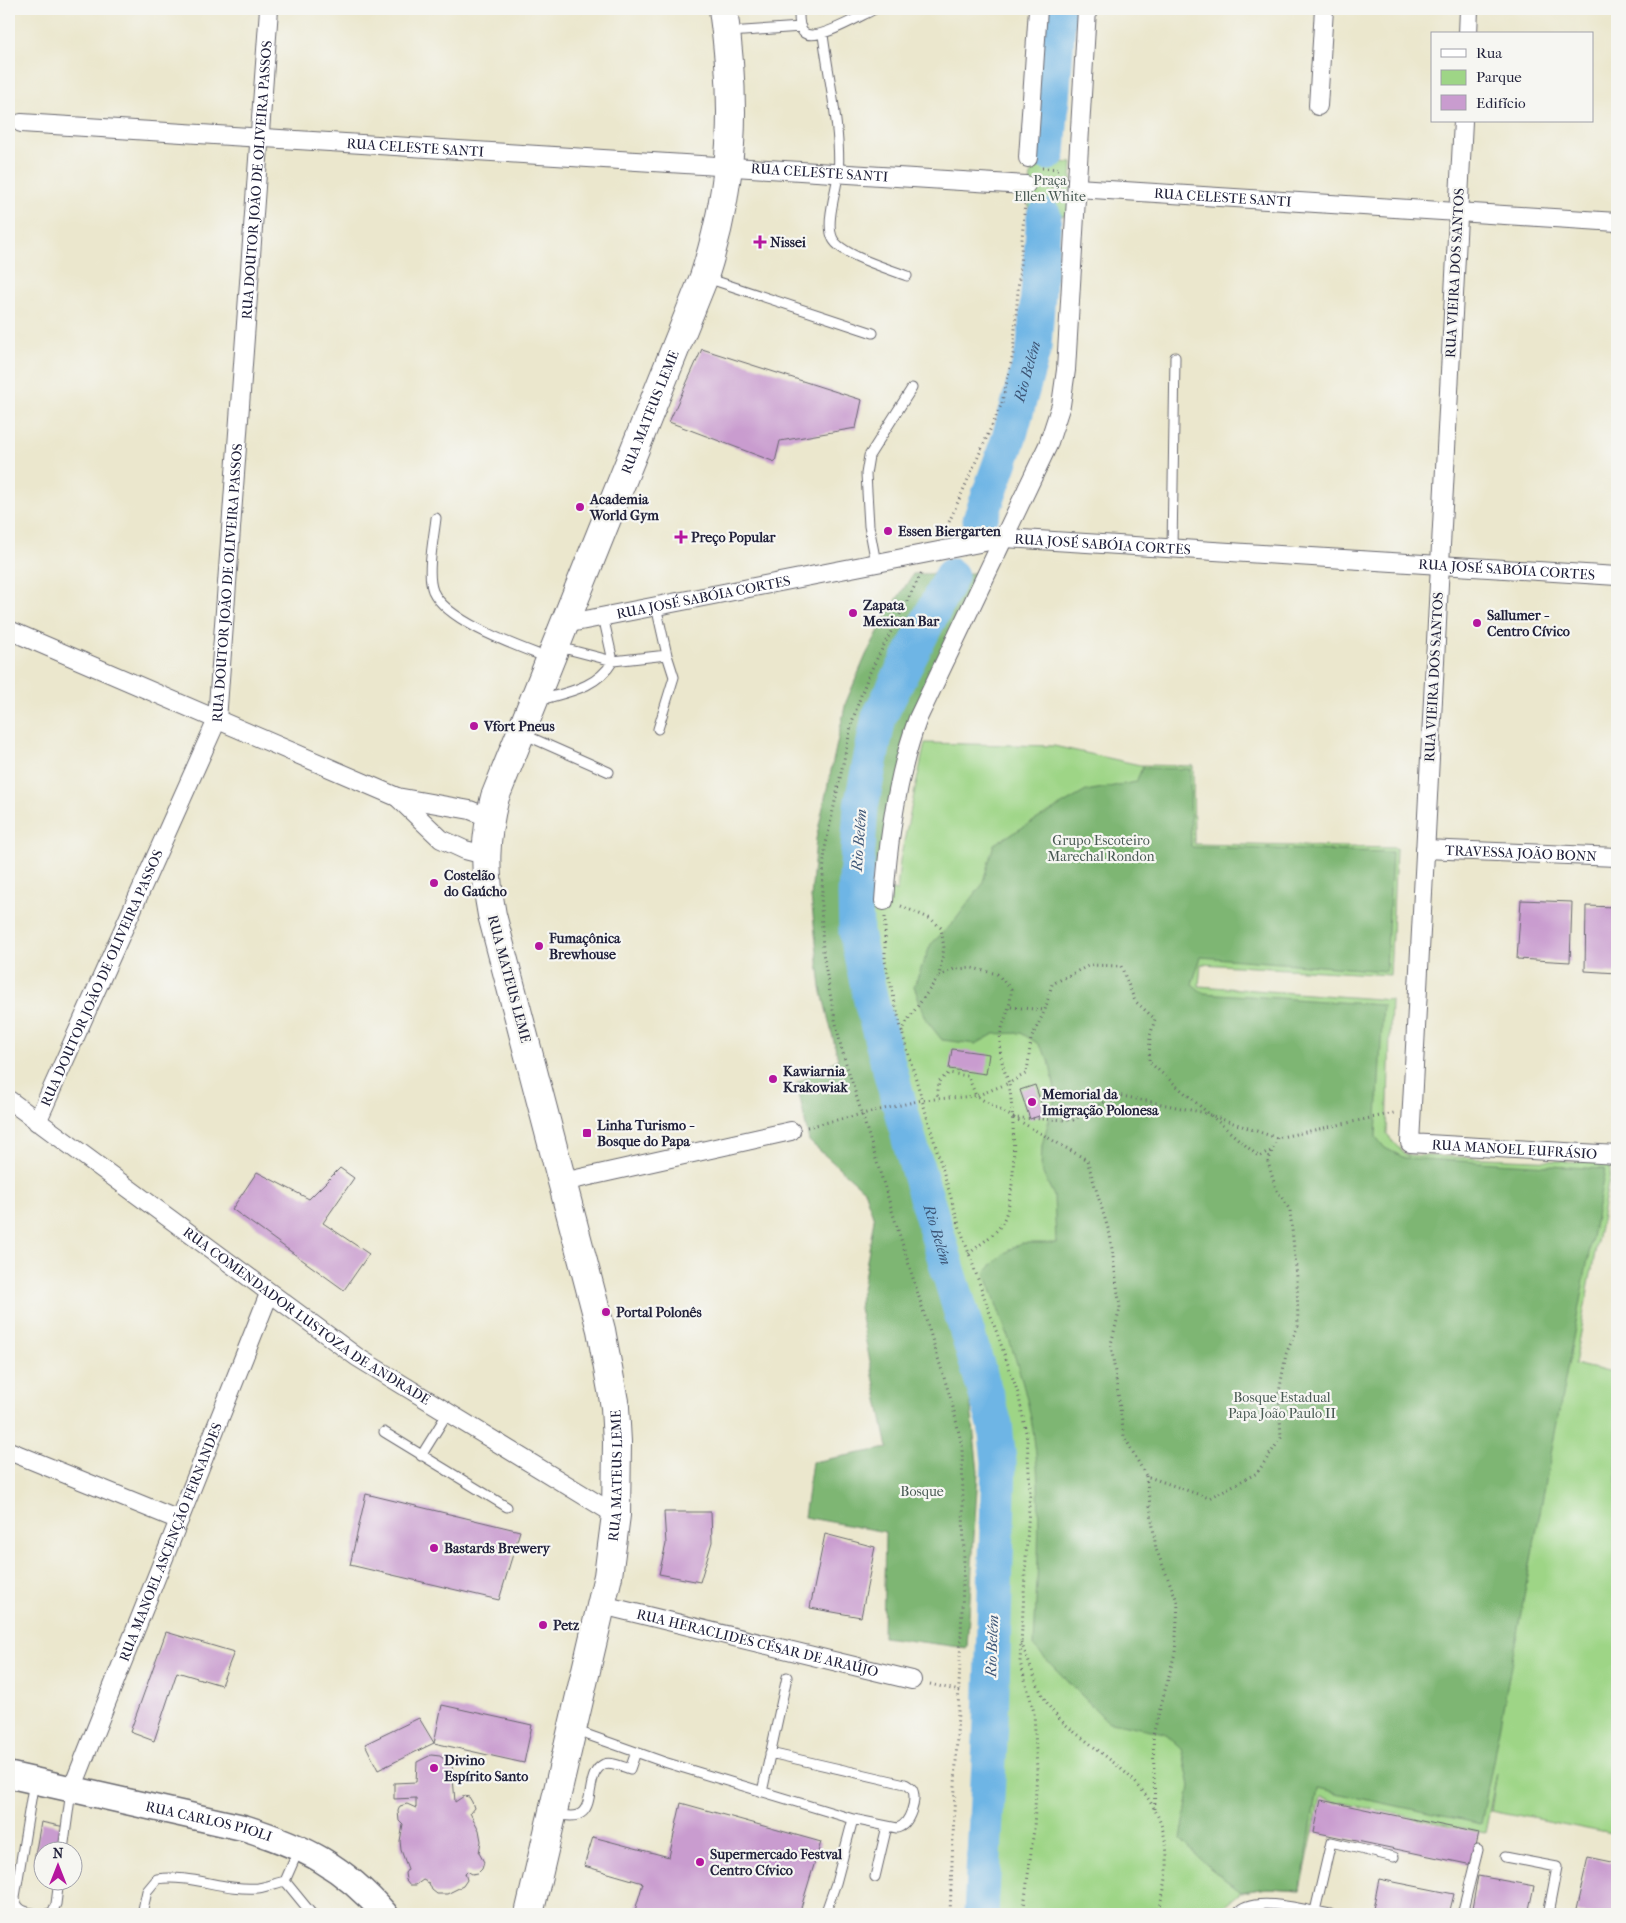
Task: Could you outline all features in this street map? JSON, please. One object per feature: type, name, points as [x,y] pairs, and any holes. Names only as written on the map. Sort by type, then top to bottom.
[{"type":"main road","name":"RUA MATEUS LEME","points":[[529,1914],[602,1605],[616,1515],[617,1442],[615,1407],[601,1330],[492,915],[486,877],[485,855],[495,797],[704,277],[716,239],[730,167],[732,104],[725,21]]},
{"type":"main road","name":"RUA CARLOS PIOLI","points":[[9,1775],[245,1828],[300,1847],[344,1875],[386,1914]]},
{"type":"street","name":"RUA DOUTOR JOÃO DE OLIVEIRA PASSOS","points":[[37,1122],[218,720],[269,9]]},
{"type":"street","points":[[1028,158],[1038,9]]},
{"type":"street","points":[[884,901],[887,863],[909,742],[918,718],[1048,445],[1061,406],[1066,370],[1087,9]]},
{"type":"street","points":[[1318,106],[1324,9]]},
{"type":"street","points":[[1468,32],[1469,9]]},
{"type":"street","name":"RUA VIEIRA DOS SANTOS","points":[[1410,1143],[1463,122]]},
{"type":"street","name":"RUA CELESTE SANTI","points":[[21,123],[1026,186]]},
{"type":"street","name":"RUA CELESTE SANTI","points":[[1076,188],[1617,222]]},
{"type":"street","name":"RUA JOSÉ SABÓIA CORTES","points":[[557,643],[603,616],[1005,538],[1617,576]]},
{"type":"street","points":[[9,630],[397,797],[437,806],[470,810],[490,818]]},
{"type":"street","points":[[397,797],[441,839],[465,850],[485,855]]},
{"type":"street","name":"TRAVESSA JOÃO BONN","points":[[1425,849],[1617,857]]},
{"type":"street","name":"RUA COMENDADOR LUSTOZA DE ANDRADE","points":[[9,1100],[269,1294],[357,1356],[448,1414],[616,1515]]},
{"type":"street","points":[[563,1182],[792,1131]]},
{"type":"street","name":"RUA MANOEL EUFRÁSIO","points":[[1410,1143],[1617,1155]]},
{"type":"street","name":"RUA MANOEL ASCENÇÃO FERNANDES","points":[[72,1789],[269,1294]]},
{"type":"street","points":[[9,1451],[179,1520]]},
{"type":"street","name":"RUA HERACLIDES CÉSAR DE ARAÚJO","points":[[602,1605],[912,1680]]},
{"type":"lane","points":[[799,9],[801,27],[804,32],[810,35],[822,35],[874,9]]},
{"type":"lane","points":[[725,21],[801,27]]},
{"type":"lane","points":[[822,35],[836,139],[838,174],[830,227],[833,239],[842,250],[907,276]]},
{"type":"lane","points":[[704,277],[872,334]]},
{"type":"lane","points":[[1172,549],[1175,357]]},
{"type":"lane","points":[[876,563],[869,526],[866,474],[869,456],[912,388]]},
{"type":"lane","points":[[436,518],[431,564],[433,590],[447,608],[481,631],[557,643],[613,661],[667,654]]},
{"type":"lane","points":[[656,606],[674,677],[658,730]]},
{"type":"lane","points":[[533,702],[597,681],[606,673],[613,661],[603,616]]},
{"type":"lane","points":[[521,733],[608,772]]},
{"type":"lane","points":[[421,1456],[448,1414]]},
{"type":"lane","points":[[384,1432],[507,1507]]},
{"type":"lane","points":[[762,1792],[787,1677]]},
{"type":"lane","points":[[573,1730],[636,1752],[853,1819],[887,1826],[903,1826],[908,1822],[914,1796],[912,1789],[905,1784],[770,1753]]},
{"type":"lane","points":[[554,1813],[570,1817],[580,1815],[584,1809],[597,1771],[603,1764],[610,1763],[630,1770],[636,1752]]},
{"type":"lane","points":[[34,1781],[15,1897],[16,1905],[21,1911],[38,1914]]},
{"type":"lane","points":[[64,1840],[72,1789]]},
{"type":"lane","points":[[824,1914],[836,1883],[853,1819]]},
{"type":"lane","points":[[875,1877],[887,1826]]},
{"type":"lane","points":[[1315,1911],[1331,1842],[1394,1857]]},
{"type":"lane","points":[[285,1881],[300,1847]]},
{"type":"lane","points":[[1462,1914],[1478,1850]]},
{"type":"lane","points":[[1504,1857],[1557,1867],[1548,1914]]},
{"type":"lane","points":[[142,1914],[147,1891],[157,1879],[174,1876],[241,1888],[259,1888],[285,1881]]},
{"type":"lane","points":[[285,1881],[312,1914]]},
{"type":"lane","points":[[47,1914],[52,1913],[56,1904],[58,1890]]},
{"type":"lane","points":[[1237,1914],[1241,1909],[1254,1904],[1330,1914]]},
{"type":"path","points":[[953,517],[1002,403],[1009,378],[1014,354],[1027,171],[1030,168],[1074,169],[1077,166]]},
{"type":"path","points":[[1026,186],[1076,188]]},
{"type":"path","points":[[923,570],[869,674],[852,722],[822,874],[823,953],[833,1010],[862,1115],[952,1403],[962,1446],[964,1559],[950,1914]]},
{"type":"path","points":[[902,1032],[907,1021],[939,976],[944,948],[941,928],[931,918],[884,901],[885,961],[902,1032],[969,1254],[1018,1393],[1027,1437],[1030,1489],[1020,1662],[1034,1712],[1037,1770],[1034,1829],[1023,1914]]},
{"type":"path","points":[[792,1131],[922,1100],[976,1096],[1009,1083],[1027,1073],[1031,1039],[1045,1010],[1052,984],[1090,965],[1121,966],[1135,1001],[1155,1019],[1150,1036],[1149,1062],[1260,1157],[1272,1150]]},
{"type":"path","points":[[939,976],[954,969],[972,968],[997,974],[1010,989],[1011,1007],[1002,1029],[1001,1050],[1003,1070],[1009,1083],[1014,1118],[1010,1200],[1000,1226],[969,1254]]},
{"type":"path","points":[[1011,1007],[1045,1010]]},
{"type":"path","points":[[936,1099],[939,1081],[949,1073],[968,1076],[976,1096],[1087,1160],[1112,1244],[1120,1308],[1111,1344],[1124,1436],[1146,1476],[1156,1548],[1178,1603],[1175,1653],[1153,1735],[1155,1812]]},
{"type":"path","points":[[1014,1118],[1073,1120],[1117,1095],[1208,1114],[1277,1138],[1412,1110]]},
{"type":"path","points":[[1146,1476],[1209,1498],[1257,1473],[1281,1438],[1279,1393],[1286,1354],[1298,1326],[1297,1277],[1290,1210],[1276,1189],[1268,1162],[1277,1138]]},
{"type":"path","points":[[1021,1642],[1040,1692],[1056,1715],[1141,1789],[1155,1812],[1167,1848],[1165,1889],[1156,1914]]},
{"type":"path","points":[[912,1680],[960,1691]]},
{"type":"green space","name":"Praça Ellen White","points":[[1032,160],[1072,163],[1069,216],[1028,213]]},
{"type":"green space","name":"Bosque","points":[[976,573],[948,642],[879,870],[847,875],[849,928],[868,1026],[909,1183],[968,1379],[978,1472],[967,1648],[883,1637],[885,1532],[804,1517],[812,1462],[888,1448],[859,1308],[874,1219],[864,1190],[809,1141],[797,1083],[838,1059],[821,988],[811,897],[816,839],[846,702],[866,655],[888,613],[913,574]]},
{"type":"green space","name":"Bosque Estadual Papa João Paulo II","points":[[925,743],[1054,746],[1140,765],[1193,766],[1194,844],[1396,848],[1390,975],[1201,964],[1199,986],[1391,1000],[1387,1135],[1405,1155],[1612,1163],[1574,1364],[1617,1374],[1617,1835],[1491,1810],[1497,1772],[1485,1833],[1320,1798],[1301,1890],[1268,1888],[1241,1892],[1215,1914],[989,1914],[1010,1472],[1002,1421],[944,1231],[879,992],[867,925],[868,884],[897,891],[900,860]]},
{"type":"green space","name":"Bosque Estadual Papa João Paulo II","points":[[1142,768],[1190,769],[1191,847],[1392,852],[1386,971],[1201,957],[1192,984],[1203,993],[1383,1005],[1376,1137],[1385,1148],[1405,1158],[1605,1169],[1481,1824],[1317,1789],[1301,1890],[1268,1888],[1241,1892],[1210,1868],[1181,1840],[1190,1786],[1182,1749],[1164,1733],[1107,1721],[1034,1647],[1039,1517],[1036,1452],[1031,1419],[1020,1373],[985,1272],[1003,1254],[1021,1243],[1056,1243],[1054,1196],[1041,1170],[1042,1145],[1056,1095],[1049,1060],[1037,1043],[1021,1033],[994,1034],[976,1044],[942,1040],[927,1021],[914,986],[931,944],[953,923],[982,885],[994,844],[1086,791],[1136,782]]},
{"type":"building","points":[[702,349],[862,400],[856,428],[780,441],[775,462],[669,422]]},
{"type":"building","points":[[1521,900],[1572,902],[1570,962],[1517,959]]},
{"type":"building","points":[[1586,906],[1617,907],[1617,973],[1585,971]]},
{"type":"building","points":[[952,1049],[989,1054],[986,1074],[949,1069]]},
{"type":"building","name":"Memorial da Imigração Polonesa","points":[[1035,1085],[1045,1114],[1030,1119],[1020,1090]]},
{"type":"building","points":[[340,1168],[354,1178],[323,1223],[369,1254],[344,1290],[232,1209],[257,1172],[309,1199]]},
{"type":"building","name":"Bastards Brewery","points":[[366,1494],[520,1531],[499,1600],[350,1565]]},
{"type":"building","points":[[664,1512],[711,1512],[712,1542],[700,1582],[659,1574],[666,1544]]},
{"type":"building","points":[[825,1534],[875,1547],[861,1617],[810,1608]]},
{"type":"building","points":[[166,1632],[234,1652],[221,1685],[177,1672],[154,1741],[130,1732]]},
{"type":"building","points":[[442,1705],[532,1725],[524,1763],[434,1743]]},
{"type":"building","points":[[419,1718],[434,1743],[378,1770],[365,1744]]},
{"type":"building","points":[[431,1755],[440,1756],[452,1765],[455,1802],[464,1796],[469,1797],[472,1802],[474,1808],[470,1813],[479,1830],[481,1841],[479,1853],[484,1862],[482,1869],[478,1873],[472,1874],[467,1871],[465,1873],[467,1880],[463,1886],[447,1894],[437,1894],[432,1890],[429,1883],[423,1880],[416,1885],[410,1885],[406,1880],[405,1873],[408,1869],[401,1850],[400,1841],[403,1825],[399,1821],[398,1811],[400,1806],[407,1804],[416,1808],[416,1798],[394,1799],[394,1783],[416,1782],[417,1762]]},
{"type":"building","points":[[1321,1800],[1479,1833],[1472,1865],[1314,1832]]},
{"type":"building","name":"Supermercado Festval Centro Cívico","points":[[681,1803],[821,1842],[799,1914],[634,1914],[643,1883],[584,1866],[593,1837],[669,1857]]},
{"type":"building","points":[[41,1822],[65,1827],[62,1840],[38,1840]]},
{"type":"building","points":[[1588,1857],[1617,1863],[1617,1894],[1613,1914],[1575,1914]]},
{"type":"building","points":[[1478,1876],[1534,1886],[1528,1914],[1471,1914]]},
{"type":"building","points":[[1379,1879],[1454,1894],[1449,1914],[1372,1914]]},
{"type":"waterway","name":"Rio Belém","points":[[1048,153],[1059,9]]},
{"type":"waterway","name":"Rio Belém","points":[[980,520],[1009,438],[1034,347],[1044,216]]},
{"type":"waterway","name":"Rio Belém","points":[[951,576],[879,717],[861,807],[855,893],[856,932],[872,1005],[915,1161],[995,1424],[999,1462],[991,1722],[981,1914]]},
{"type":"place","name":"Nissei","points":[[760,242]]},
{"type":"place","name":"Academia World Gym","points":[[580,507]]},
{"type":"place","name":"Essen Biergarten","points":[[888,531]]},
{"type":"place","name":"Preço Popular","points":[[681,537]]},
{"type":"place","name":"Zapata Mexican Bar","points":[[853,613]]},
{"type":"place","name":"Sallumer - Centro Cívico","points":[[1477,623]]},
{"type":"place","name":"Vfort Pneus","points":[[474,726]]},
{"type":"place","name":"Costelão do Gaúcho","points":[[434,883]]},
{"type":"place","name":"Fumaçônica Brewhouse","points":[[539,946]]},
{"type":"place","name":"Kawiarnia Krakowiak","points":[[773,1079]]},
{"type":"place","name":"Memorial da Imigração Polonesa","points":[[1032,1102]]},
{"type":"place","name":"Linha Turismo - Bosque do Papa","points":[[587,1133]]},
{"type":"place","name":"Portal Polonês","points":[[606,1312]]},
{"type":"place","name":"Bastards Brewery","points":[[434,1548]]},
{"type":"place","name":"Petz","points":[[543,1625]]},
{"type":"place","name":"Divino Espírito Santo","points":[[434,1768]]},
{"type":"place","name":"Supermercado Festval Centro Cívico","points":[[700,1862]]},
{"type":"park label","name":"Grupo Escoteiro Marechal Rondon","points":[[1101,848]]}]
